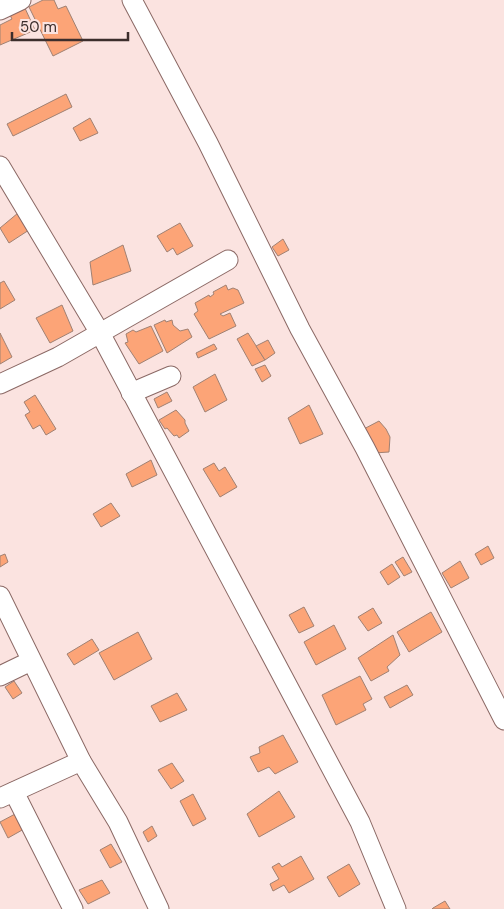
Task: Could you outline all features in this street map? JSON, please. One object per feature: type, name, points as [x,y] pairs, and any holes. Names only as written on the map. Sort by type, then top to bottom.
[{"type":"street","points":[[0,10],[20,0]]},
{"type":"street","points":[[132,0],[208,143],[300,329],[369,457],[504,720]]},
{"type":"street","points":[[0,166],[100,333],[360,822],[396,909]]},
{"type":"street","points":[[0,384],[58,356],[228,260]]},
{"type":"street","points":[[131,393],[171,376]]},
{"type":"street","points":[[0,596],[81,761],[118,822],[159,909]]},
{"type":"street","points":[[0,676],[31,660]]},
{"type":"street","points":[[74,909],[7,795],[81,761]]},
{"type":"building","points":[[43,0],[54,0],[58,9],[66,6],[83,41],[53,56],[29,7]]},
{"type":"building","points":[[24,6],[35,30],[0,45],[0,25],[12,19],[9,13]]},
{"type":"building","points":[[66,94],[72,107],[13,136],[7,124]]},
{"type":"building","points":[[90,118],[98,133],[80,141],[73,128]]},
{"type":"building","points":[[18,213],[29,230],[9,243],[0,228]]},
{"type":"building","points":[[180,223],[193,246],[177,255],[173,248],[167,252],[157,236]]},
{"type":"building","points":[[283,239],[289,250],[278,256],[272,247]]},
{"type":"building","points":[[123,245],[131,271],[93,285],[90,262]]},
{"type":"building","points":[[4,281],[15,300],[0,309],[0,283]]},
{"type":"building","points":[[226,285],[228,290],[233,288],[238,290],[244,303],[220,314],[223,316],[230,313],[236,326],[209,339],[194,314],[198,311],[195,303],[209,295],[210,297],[214,294],[213,292]]},
{"type":"building","points":[[62,305],[73,331],[50,343],[36,318]]},
{"type":"building","points":[[165,320],[166,322],[172,320],[173,325],[180,331],[188,329],[192,337],[167,353],[154,325]]},
{"type":"building","points":[[151,326],[163,351],[139,364],[125,343],[128,342],[126,334],[133,330],[136,332]]},
{"type":"building","points":[[0,333],[12,357],[0,364]]},
{"type":"building","points":[[248,333],[265,360],[252,366],[237,339]]},
{"type":"building","points":[[268,340],[275,353],[265,360],[256,346]]},
{"type":"building","points":[[214,344],[217,349],[198,358],[196,353]]},
{"type":"building","points":[[265,365],[271,376],[262,382],[255,369]]},
{"type":"building","points":[[215,374],[227,400],[205,412],[193,387]]},
{"type":"building","points":[[167,392],[172,401],[158,408],[154,399]]},
{"type":"building","points":[[35,395],[56,429],[46,435],[40,425],[33,429],[25,415],[30,412],[24,402]]},
{"type":"building","points":[[309,405],[323,434],[300,444],[288,418]]},
{"type":"building","points":[[176,410],[185,420],[189,431],[179,438],[177,435],[174,436],[167,428],[165,429],[159,420]]},
{"type":"building","points":[[379,421],[390,437],[389,452],[374,453],[360,431]]},
{"type":"building","points":[[151,460],[157,475],[132,487],[126,474]]},
{"type":"building","points":[[214,463],[219,471],[225,467],[237,487],[220,497],[203,469]]},
{"type":"building","points":[[111,503],[120,516],[101,527],[93,514]]},
{"type":"building","points":[[488,546],[494,558],[481,565],[475,554]]},
{"type":"building","points":[[5,554],[8,562],[0,567],[0,556]]},
{"type":"building","points":[[403,557],[412,572],[404,576],[395,562]]},
{"type":"building","points":[[460,561],[469,578],[451,588],[442,573]]},
{"type":"building","points":[[392,564],[400,577],[388,585],[380,572]]},
{"type":"building","points":[[304,607],[314,626],[299,633],[289,615]]},
{"type":"building","points":[[373,608],[382,623],[368,631],[358,617]]},
{"type":"building","points":[[431,612],[442,632],[409,652],[397,632]]},
{"type":"building","points":[[334,625],[346,649],[316,665],[304,642]]},
{"type":"building","points":[[138,632],[152,659],[114,680],[99,653]]},
{"type":"building","points":[[393,635],[400,655],[387,667],[389,671],[371,681],[358,658]]},
{"type":"building","points":[[92,639],[99,650],[74,665],[67,654]]},
{"type":"building","points":[[360,676],[372,699],[363,704],[366,710],[336,725],[322,695]]},
{"type":"building","points":[[14,681],[22,693],[13,699],[5,687]]},
{"type":"building","points":[[407,685],[413,695],[390,708],[384,697]]},
{"type":"building","points":[[177,693],[187,710],[160,722],[151,706]]},
{"type":"building","points":[[283,735],[298,762],[275,774],[269,767],[258,772],[250,757],[260,753],[259,747]]},
{"type":"building","points":[[172,763],[184,781],[171,789],[158,770]]},
{"type":"building","points":[[279,791],[295,817],[259,837],[247,814]]},
{"type":"building","points":[[193,794],[206,819],[193,826],[180,801]]},
{"type":"building","points":[[17,813],[24,829],[8,838],[0,822]]},
{"type":"building","points":[[152,826],[157,836],[148,842],[143,832]]},
{"type":"building","points":[[111,844],[122,862],[110,868],[100,850]]},
{"type":"building","points":[[301,856],[314,879],[289,893],[284,885],[273,891],[270,884],[279,879],[272,867],[279,863],[282,867]]},
{"type":"building","points":[[349,864],[360,884],[339,897],[327,877]]},
{"type":"building","points":[[102,880],[110,893],[88,904],[79,890]]},
{"type":"building","points":[[445,901],[450,909],[432,909],[433,908]]}]
